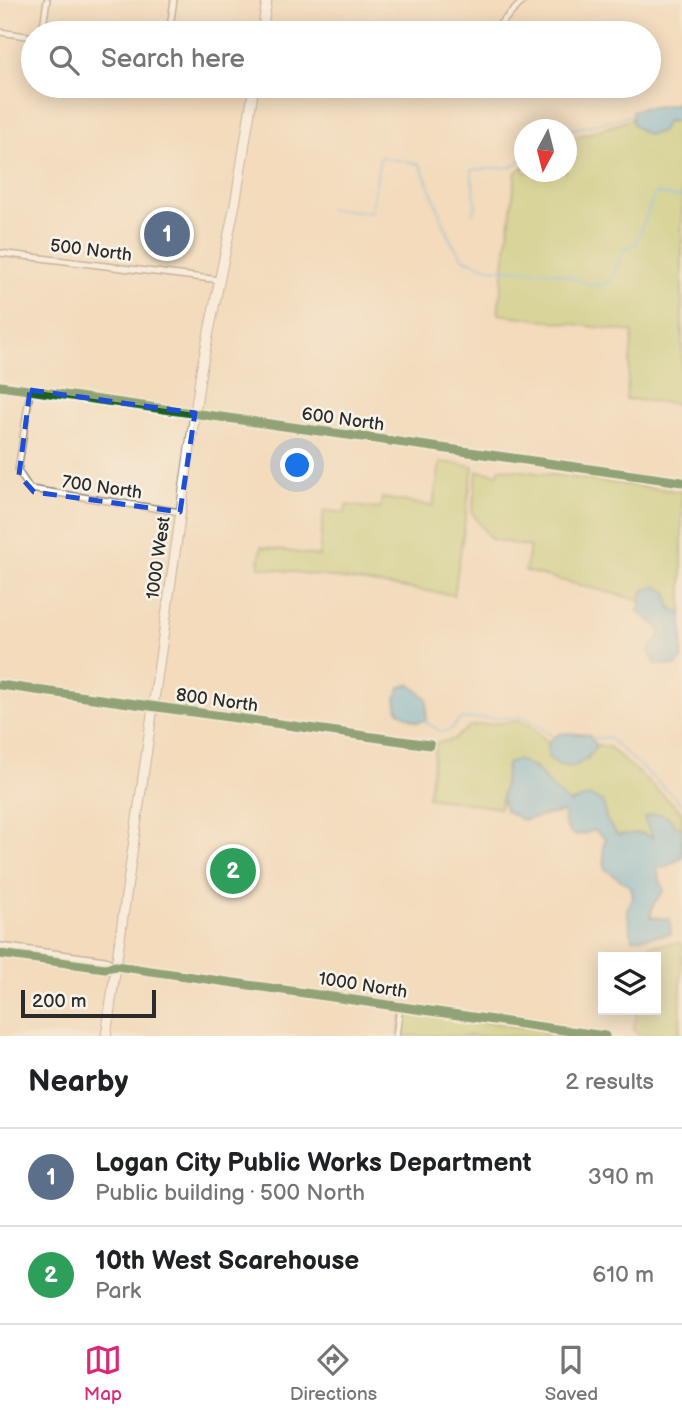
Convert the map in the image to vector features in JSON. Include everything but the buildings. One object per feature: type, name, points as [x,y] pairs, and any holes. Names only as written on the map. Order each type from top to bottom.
[{"type":"main road","points":[[264,21],[267,0]]},
{"type":"main road","name":"1000 West","points":[[106,1036],[195,413],[252,98]]},
{"type":"street","points":[[44,21],[47,0]]},
{"type":"street","points":[[171,21],[174,0]]},
{"type":"street","points":[[503,21],[524,0]]},
{"type":"street","points":[[0,32],[21,35]]},
{"type":"street","name":"500 North","points":[[0,253],[220,280]]},
{"type":"street","name":"600 North","points":[[0,386],[682,482]]},
{"type":"street","name":"700 North","points":[[30,390],[18,471],[34,492],[180,512]]},
{"type":"street","name":"800 North","points":[[0,685],[430,746]]},
{"type":"street","name":"1000 North","points":[[0,947],[606,1036]]},
{"type":"street","name":"1000 North","points":[[0,954],[105,968],[116,966]]},
{"type":"street","points":[[396,1036],[400,1007]]},
{"type":"highlighted area","points":[[30,390],[195,413],[180,512],[34,492],[19,475]]},
{"type":"green space","points":[[633,119],[634,125],[679,121],[682,131],[682,404],[626,399],[633,332],[498,314],[515,182],[577,182],[577,137]]},
{"type":"green space","points":[[440,462],[473,466],[454,595],[259,567],[261,547],[319,556],[324,510],[345,513],[346,505],[380,509],[382,498],[433,506]]},
{"type":"green space","points":[[500,468],[682,492],[682,619],[680,613],[644,590],[639,600],[525,571],[530,547],[491,539],[472,513],[477,471],[498,474]]},
{"type":"green space","points":[[519,721],[529,725],[548,742],[548,757],[587,760],[596,745],[609,747],[682,812],[682,828],[675,826],[654,839],[641,833],[617,835],[606,819],[605,809],[577,800],[570,803],[557,794],[533,765],[507,764],[500,808],[428,797],[436,743],[452,740],[470,726]]},
{"type":"green space","points":[[682,943],[680,1029],[676,1036],[638,1035],[634,1029],[636,1015],[661,1015],[661,952],[648,952],[651,945]]},
{"type":"green space","points":[[403,1011],[585,1036],[399,1036]]},
{"type":"water","points":[[682,101],[682,131],[679,121],[667,121],[661,132],[647,135],[633,125],[632,111]]},
{"type":"water","points":[[657,586],[668,593],[670,608],[680,613],[682,619],[682,659],[675,666],[656,664],[648,650],[661,635],[658,627],[638,611],[644,590]]},
{"type":"water","points":[[410,684],[427,699],[426,720],[417,722],[398,711],[396,698],[400,687]]},
{"type":"water","points":[[559,734],[589,735],[596,745],[581,763],[569,767],[555,763],[548,757],[548,742]]},
{"type":"water","points":[[517,760],[533,768],[570,803],[590,796],[603,802],[606,819],[617,835],[641,833],[653,838],[644,818],[653,814],[662,814],[675,826],[682,828],[682,858],[663,868],[656,867],[664,891],[654,903],[650,917],[670,919],[671,934],[632,939],[627,910],[633,897],[631,887],[605,869],[603,847],[606,839],[594,830],[580,835],[571,833],[566,826],[563,812],[522,820],[505,810],[502,798],[507,764]]},
{"type":"waterway","points":[[577,128],[633,115]]},
{"type":"waterway","points":[[328,209],[371,212],[380,157],[420,164],[452,243],[464,259],[489,268],[555,272],[596,286],[610,282],[623,250],[636,243],[655,193],[682,198]]},
{"type":"waterway","points":[[472,213],[476,206],[471,170],[514,166]]},
{"type":"waterway","points":[[422,719],[441,732],[450,730],[460,719],[525,717],[554,737]]},
{"type":"waterway","points":[[592,739],[608,737],[682,804]]},
{"type":"cycle path","points":[[0,386],[682,482]]},
{"type":"cycle path","points":[[0,685],[430,745]]},
{"type":"cycle path","points":[[0,954],[105,968],[116,966],[605,1036]]},
{"type":"place","name":"Logan City Public Works Department","points":[[167,234]]},
{"type":"place","name":"10th West Scarehouse","points":[[233,871]]}]
